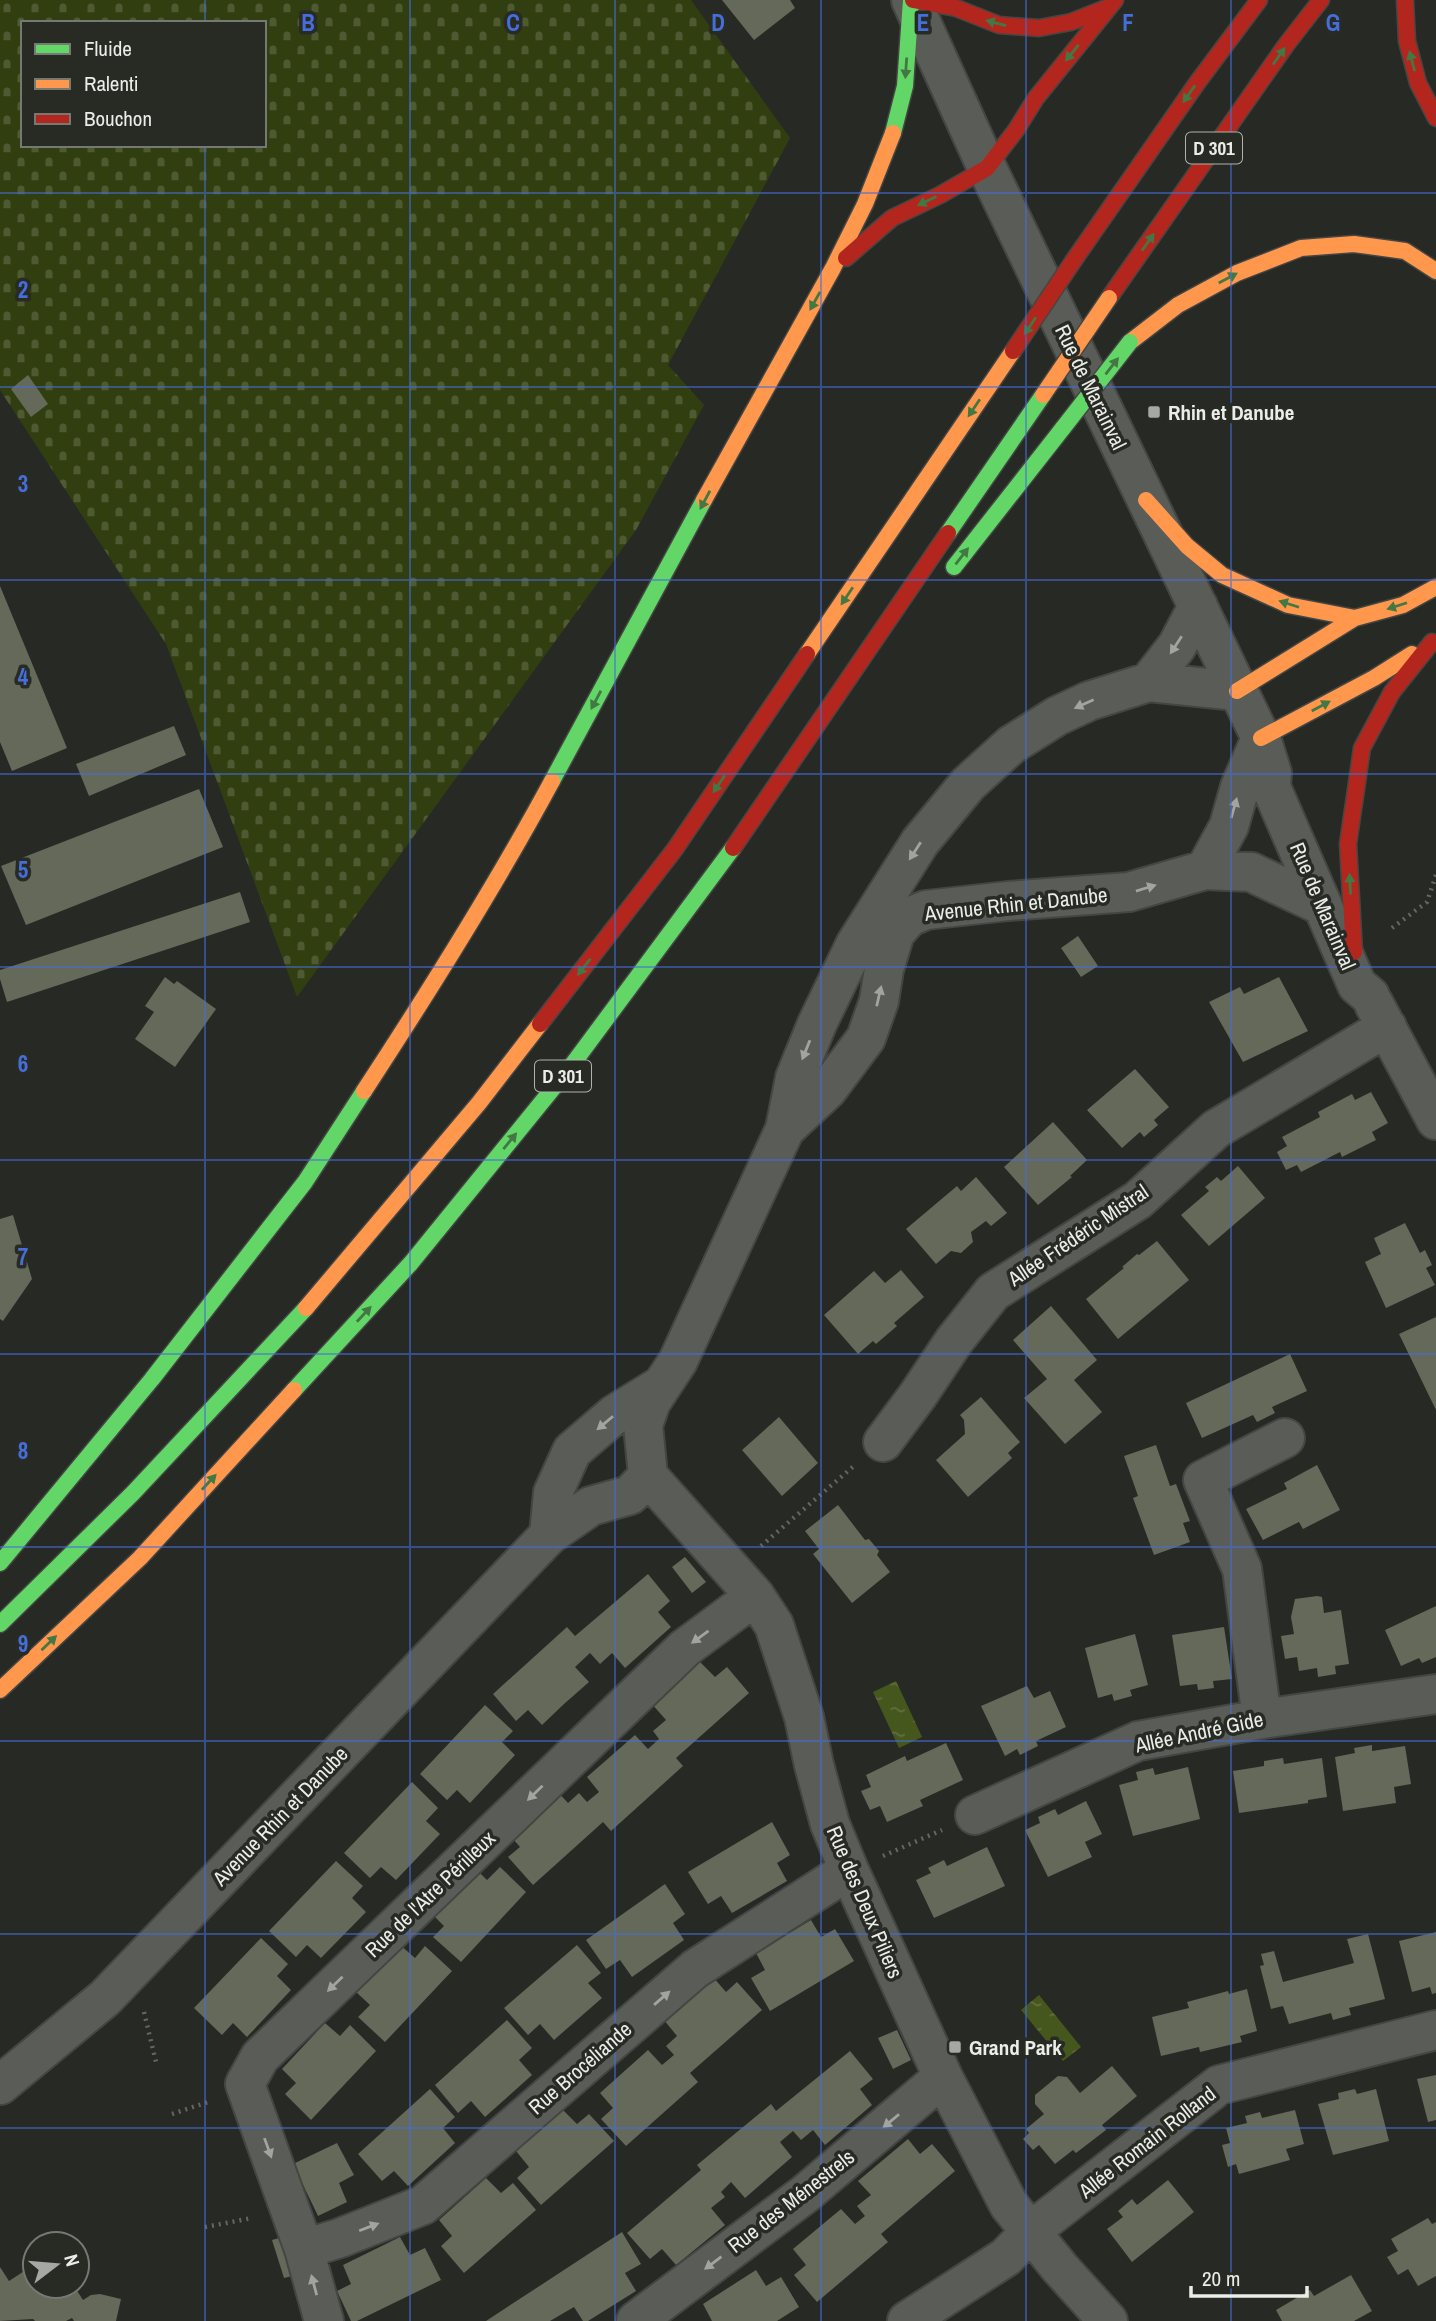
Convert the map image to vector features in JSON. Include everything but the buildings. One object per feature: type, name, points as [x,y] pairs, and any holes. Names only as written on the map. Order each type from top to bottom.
[{"type":"highway","points":[[0,1563],[152,1379],[305,1182],[416,1011],[531,821],[866,204],[890,144],[905,86],[912,0],[956,8],[999,25],[1039,28],[1071,22],[1112,3]]},
{"type":"highway","name":"D 301","points":[[0,1625],[133,1493],[310,1304],[479,1103],[675,849],[1074,260],[1197,82],[1259,0]]},
{"type":"highway","name":"D 301","points":[[0,1690],[139,1558],[411,1263],[572,1065],[724,860],[1109,298],[1286,45],[1321,0]]},
{"type":"highway","points":[[1405,0],[1406,41],[1418,83],[1436,118]]},
{"type":"highway","points":[[833,268],[892,218],[987,168],[1016,130],[1035,98],[1112,3]]},
{"type":"highway","points":[[944,579],[1130,342],[1178,305],[1237,273],[1301,248],[1354,244],[1405,251],[1436,271]]},
{"type":"highway","points":[[1146,500],[1187,546],[1222,575],[1288,605],[1355,618]]},
{"type":"highway","points":[[1237,691],[1355,618],[1403,605],[1436,587]]},
{"type":"highway","points":[[1266,756],[1374,678],[1434,640]]},
{"type":"highway","points":[[1354,952],[1348,844],[1362,748],[1391,692],[1434,640]]},
{"type":"highway","points":[[724,860],[876,666]]},
{"type":"street","name":"Rue de Marainval","points":[[912,0],[987,168],[1280,781],[1378,1012],[1436,1119]]},
{"type":"street","points":[[1149,682],[1177,646],[1198,606]]},
{"type":"street","name":"Avenue Rhin et Danube","points":[[0,2085],[105,1998],[549,1535],[591,1506],[631,1495],[648,1476],[643,1425],[651,1402],[678,1360],[785,1129],[795,1078],[817,1024],[855,944],[920,842],[968,784],[1011,745],[1056,716],[1090,701],[1149,682],[1237,691]]},
{"type":"street","name":"Rue de Marainval","points":[[1266,756],[1271,787],[1357,985],[1378,1012]]},
{"type":"street","points":[[1205,870],[1229,826],[1240,787],[1266,756]]},
{"type":"street","name":"Avenue Rhin et Danube","points":[[785,1129],[828,1089],[866,1038],[879,1001],[884,969],[895,933],[909,917],[926,910],[994,902],[1129,892],[1205,870],[1251,872],[1323,906]]},
{"type":"street","name":"Allée Frédéric Mistral","points":[[883,1442],[954,1341],[993,1292],[1138,1200],[1216,1129],[1378,1012]]},
{"type":"street","name":"Avenue Rhin et Danube","points":[[549,1535],[553,1493],[572,1451],[615,1414],[662,1385]]},
{"type":"street","points":[[1262,1719],[1242,1569],[1203,1480],[1285,1437]]},
{"type":"street","name":"Rue des Deux Piliers","points":[[648,1476],[744,1583],[774,1625],[793,1679],[830,1824],[943,2077],[1009,2205],[1060,2268],[1108,2321]]},
{"type":"street","name":"Rue de l'Atre Périlleux","points":[[304,2249],[245,2084],[260,2057],[685,1648],[744,1583]]},
{"type":"street","name":"Allée André Gide","points":[[975,1815],[1138,1741],[1262,1719],[1436,1694]]},
{"type":"street","name":"Rue Brocéliande","points":[[304,2249],[340,2238],[423,2205],[695,1969],[849,1870]]},
{"type":"street","name":"Allée Romain Rolland","points":[[907,2321],[1006,2257],[1031,2231],[1219,2085],[1436,2030]]},
{"type":"street","name":"Rue des Ménestrels","points":[[636,2321],[805,2194],[943,2077]]},
{"type":"street","points":[[304,2249],[324,2321]]},
{"type":"path","points":[[1354,952],[1409,917],[1427,902],[1436,875]]},
{"type":"path","points":[[744,1583],[883,1442]]},
{"type":"path","points":[[849,1870],[975,1815]]},
{"type":"path","points":[[205,2227],[291,2210]]},
{"type":"green space","points":[[0,0],[691,0],[790,138],[668,365],[704,405],[636,530],[297,997],[166,644],[0,390]]},
{"type":"water","points":[[896,1681],[922,1737],[899,1748],[873,1692]]},
{"type":"water","points":[[1039,1995],[1081,2047],[1063,2061],[1021,2010]]},
{"type":"traffic: fast","points":[[893,133],[905,86],[911,0]]},
{"type":"traffic: fast","points":[[1063,428],[1130,342]]},
{"type":"traffic: fast","points":[[948,533],[1043,395]]},
{"type":"traffic: fast","points":[[954,567],[1063,428]]},
{"type":"traffic: fast","points":[[552,781],[704,500]]},
{"type":"traffic: fast","points":[[294,1390],[411,1263],[572,1065],[733,848]]},
{"type":"traffic: fast","points":[[0,1563],[152,1379],[305,1182],[364,1091]]},
{"type":"traffic: fast","points":[[0,1624],[133,1493],[306,1308]]},
{"type":"traffic: slow","points":[[704,500],[833,268],[865,204],[893,133]]},
{"type":"traffic: slow","points":[[1130,342],[1178,305],[1237,273],[1301,248],[1354,244],[1405,251],[1436,271]]},
{"type":"traffic: slow","points":[[1043,395],[1109,298]]},
{"type":"traffic: slow","points":[[807,654],[1013,351]]},
{"type":"traffic: slow","points":[[1146,500],[1187,546],[1222,575],[1288,605],[1355,618]]},
{"type":"traffic: slow","points":[[1237,691],[1355,618],[1403,605],[1436,587]]},
{"type":"traffic: slow","points":[[1261,738],[1374,678],[1412,654]]},
{"type":"traffic: slow","points":[[364,1091],[461,938],[552,781]]},
{"type":"traffic: slow","points":[[306,1308],[479,1103],[540,1024]]},
{"type":"traffic: slow","points":[[0,1690],[140,1558],[294,1390]]},
{"type":"traffic: jam","points":[[913,0],[956,8],[999,25],[1039,28],[1071,22],[1109,7]]},
{"type":"traffic: jam","points":[[846,258],[892,218],[987,168],[1036,98],[1115,0]]},
{"type":"traffic: jam","points":[[1074,260],[1197,83],[1259,0]]},
{"type":"traffic: jam","points":[[1109,298],[1286,45],[1321,0]]},
{"type":"traffic: jam","points":[[1405,0],[1407,41],[1418,83],[1436,118]]},
{"type":"traffic: jam","points":[[1013,351],[1074,260]]},
{"type":"traffic: jam","points":[[733,848],[948,533]]},
{"type":"traffic: jam","points":[[1354,952],[1348,844],[1362,748],[1392,692],[1432,642]]},
{"type":"traffic: jam","points":[[540,1024],[675,849],[807,654]]},
{"type":"place","name":"Rhin et Danube","points":[[1154,412]]},
{"type":"place","name":"Grand Park","points":[[955,2047]]}]
